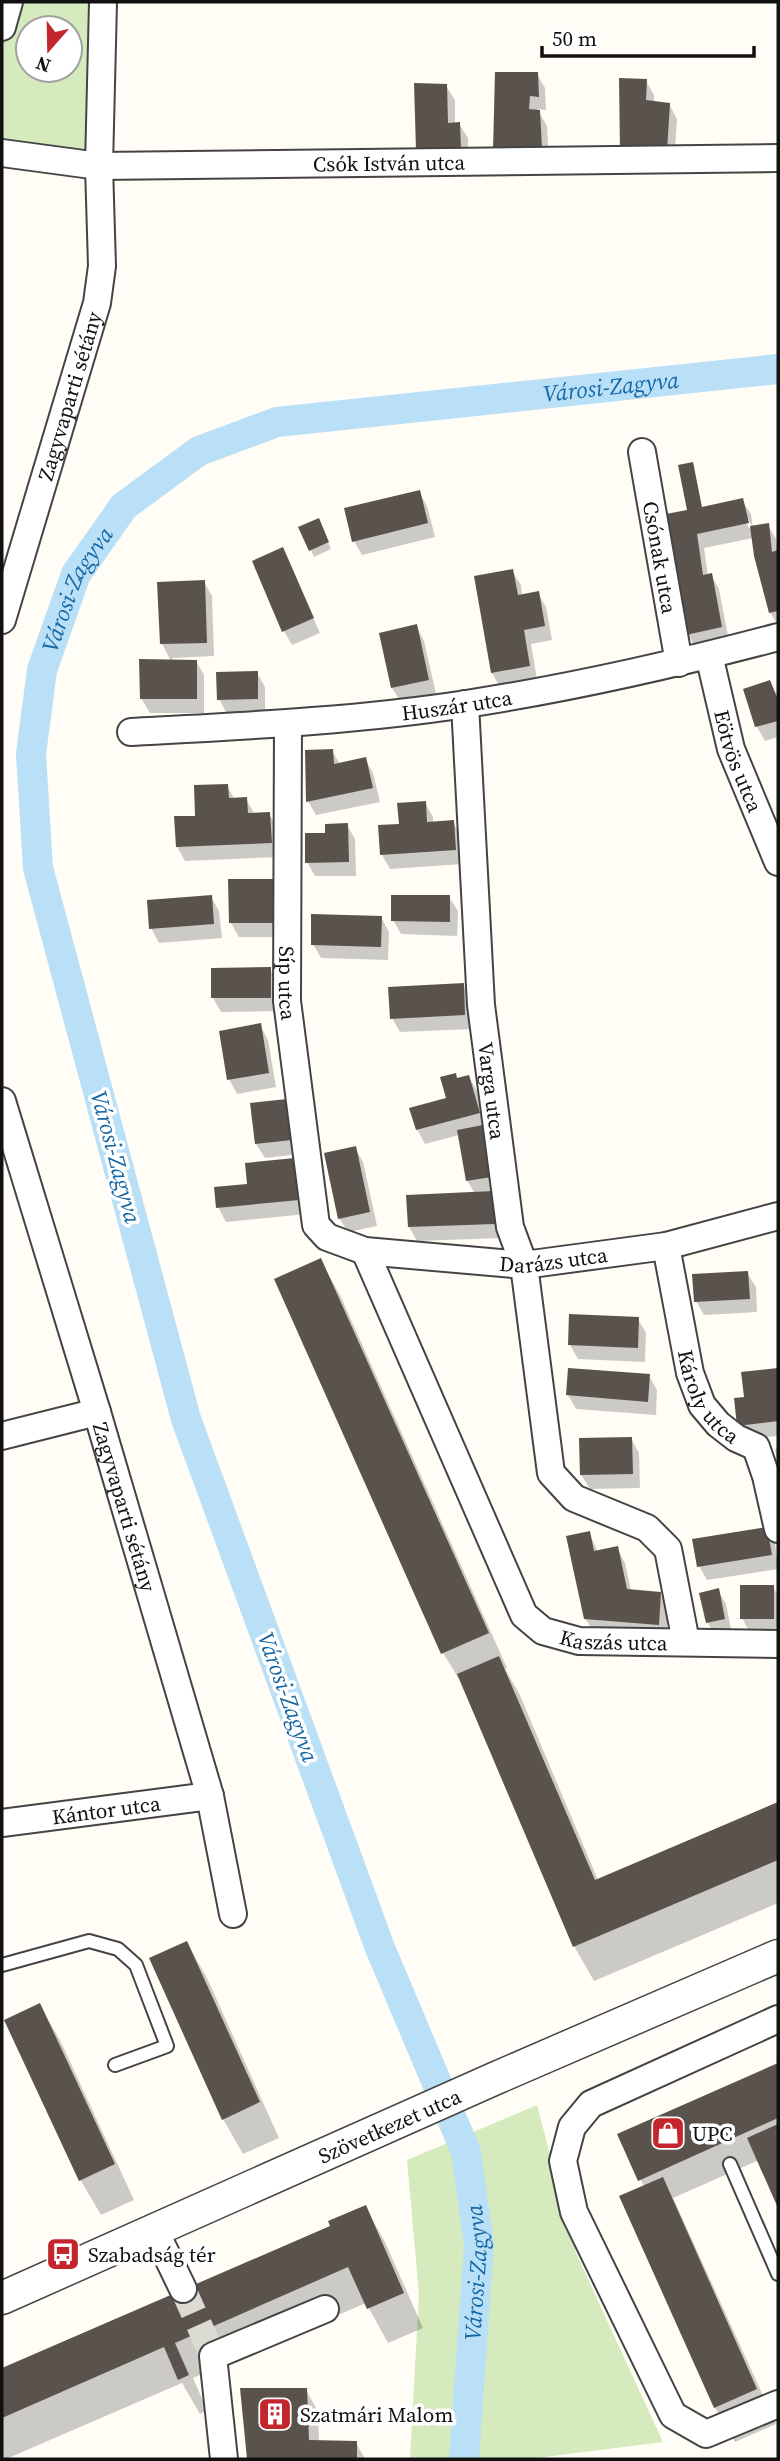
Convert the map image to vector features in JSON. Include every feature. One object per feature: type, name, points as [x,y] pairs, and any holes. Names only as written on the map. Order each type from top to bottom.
[{"type":"street","points":[[2,27],[9,2]]},
{"type":"street","name":"Zagyvaparti sétány","points":[[2,620],[97,303],[102,267],[99,166],[103,2]]},
{"type":"street","name":"Csók István utca","points":[[2,153],[99,166],[778,158]]},
{"type":"street","name":"Csónak utca","points":[[642,453],[678,663]]},
{"type":"street","name":"Huszár utca","points":[[131,732],[288,724],[465,704],[678,663],[778,637]]},
{"type":"street","name":"Eötvös utca","points":[[709,655],[731,749],[778,862]]},
{"type":"street","name":"Varga utca","points":[[465,704],[481,1004],[510,1227],[524,1265],[551,1473]]},
{"type":"street","name":"Síp utca","points":[[288,724],[287,1001],[316,1224],[327,1237]]},
{"type":"street","name":"Zagyvaparti sétány","points":[[2,1101],[211,1796],[233,1914]]},
{"type":"street","name":"Darázs utca","points":[[327,1237],[365,1251],[524,1265],[666,1247],[778,1216]]},
{"type":"street","name":"Károly utca","points":[[666,1247],[690,1373],[702,1405],[718,1424],[736,1438],[756,1447],[766,1476],[778,1529]]},
{"type":"street","name":"Kaszás utca","points":[[365,1251],[524,1615],[543,1631],[579,1641],[778,1644]]},
{"type":"street","points":[[2,1436],[97,1412]]},
{"type":"street","name":"Kaszás utca","points":[[551,1473],[574,1498],[647,1528],[668,1549],[686,1642]]},
{"type":"street","name":"Kántor utca","points":[[2,1824],[211,1796]]},
{"type":"street","name":"Szövetkezet utca","points":[[2,2298],[778,1956]]},
{"type":"street","points":[[778,2019],[591,2104],[572,2127],[563,2161],[574,2212],[674,2415],[706,2434],[778,2404]]},
{"type":"street","points":[[155,2231],[183,2289]]},
{"type":"street","points":[[224,2459],[213,2356],[325,2309]]},
{"type":"lane","points":[[2,1965],[89,1941],[118,1950],[136,1965],[167,2046],[115,2065]]},
{"type":"lane","points":[[730,2164],[778,2274]]},
{"type":"green space","points":[[9,2],[103,2],[99,166],[2,153],[2,27]]},
{"type":"green space","points":[[537,2105],[576,2253],[663,2442],[529,2459],[410,2459],[419,2294],[407,2160]]},
{"type":"building","points":[[495,72],[538,72],[539,97],[530,96],[529,109],[540,110],[542,149],[493,151]]},
{"type":"building","points":[[619,78],[647,79],[646,100],[670,103],[667,151],[620,152]]},
{"type":"building","points":[[414,83],[447,84],[448,123],[460,122],[461,150],[416,151]]},
{"type":"building","points":[[693,462],[702,507],[743,498],[749,523],[697,534],[703,575],[712,573],[722,627],[686,635],[666,514],[687,510],[678,465]]},
{"type":"building","points":[[420,490],[428,523],[352,542],[344,508]]},
{"type":"building","points":[[319,518],[329,542],[309,551],[298,527]]},
{"type":"building","points":[[769,523],[772,552],[778,550],[778,611],[769,613],[754,556],[750,526]]},
{"type":"building","points":[[283,547],[314,618],[282,632],[252,561]]},
{"type":"building","points":[[513,569],[518,595],[539,591],[545,626],[524,630],[530,666],[491,673],[474,576]]},
{"type":"building","points":[[205,580],[207,643],[160,644],[157,582]]},
{"type":"building","points":[[417,624],[429,680],[391,688],[379,633]]},
{"type":"building","points":[[139,659],[197,660],[197,699],[140,699]]},
{"type":"building","points":[[258,671],[258,699],[217,700],[216,672]]},
{"type":"building","points":[[770,680],[778,700],[778,721],[755,727],[743,689]]},
{"type":"building","points":[[333,749],[334,764],[366,757],[373,788],[306,802],[305,750]]},
{"type":"building","points":[[228,784],[229,798],[247,797],[248,813],[270,812],[272,843],[176,847],[174,816],[195,816],[194,785]]},
{"type":"building","points":[[426,801],[427,822],[454,820],[456,850],[380,855],[378,825],[399,824],[397,803]]},
{"type":"building","points":[[348,823],[349,862],[305,863],[305,833],[325,833],[325,824]]},
{"type":"building","points":[[228,879],[273,879],[273,923],[229,923]]},
{"type":"building","points":[[212,895],[214,924],[149,929],[147,900]]},
{"type":"building","points":[[391,895],[450,895],[450,922],[391,921]]},
{"type":"building","points":[[311,914],[382,916],[381,947],[311,945]]},
{"type":"building","points":[[271,967],[271,998],[211,998],[211,968]]},
{"type":"building","points":[[464,983],[465,1015],[390,1019],[388,987]]},
{"type":"building","points":[[261,1023],[269,1073],[227,1080],[219,1031]]},
{"type":"building","points":[[456,1073],[457,1078],[469,1075],[480,1113],[416,1130],[409,1108],[446,1098],[440,1077]]},
{"type":"building","points":[[287,1099],[292,1140],[255,1144],[250,1103]]},
{"type":"building","points":[[483,1125],[492,1177],[466,1181],[457,1130]]},
{"type":"building","points":[[356,1146],[370,1212],[338,1219],[324,1153]]},
{"type":"building","points":[[295,1158],[299,1200],[216,1208],[214,1187],[247,1184],[245,1163]]},
{"type":"building","points":[[494,1191],[495,1224],[408,1227],[406,1195]]},
{"type":"building","points":[[321,1258],[489,1633],[441,1654],[274,1279]]},
{"type":"building","points":[[748,1271],[750,1299],[694,1302],[692,1274]]},
{"type":"building","points":[[569,1314],[639,1317],[638,1348],[568,1345]]},
{"type":"building","points":[[568,1368],[650,1374],[648,1402],[566,1395]]},
{"type":"building","points":[[778,1368],[778,1421],[737,1426],[734,1398],[744,1397],[741,1372]]},
{"type":"building","points":[[632,1437],[633,1474],[580,1475],[579,1438]]},
{"type":"building","points":[[767,1527],[772,1555],[697,1567],[692,1539]]},
{"type":"building","points":[[590,1531],[594,1551],[618,1546],[627,1589],[661,1592],[659,1625],[584,1619],[566,1536]]},
{"type":"building","points":[[740,1585],[774,1585],[774,1619],[740,1619]]},
{"type":"building","points":[[719,1588],[725,1619],[706,1623],[699,1593]]},
{"type":"building","points":[[499,1656],[595,1880],[778,1802],[778,1860],[573,1947],[457,1674]]},
{"type":"building","points":[[187,1941],[260,2102],[222,2120],[149,1958]]},
{"type":"building","points":[[40,2003],[115,2164],[79,2181],[4,2020]]},
{"type":"building","points":[[778,2063],[778,2118],[638,2181],[617,2134]]},
{"type":"building","points":[[778,2124],[778,2208],[747,2138]]},
{"type":"building","points":[[663,2177],[757,2389],[714,2408],[619,2196]]},
{"type":"building","points":[[366,2205],[404,2293],[367,2309],[348,2267],[175,2343],[189,2375],[178,2380],[164,2347],[2,2418],[2,2368],[330,2226],[328,2221]]},
{"type":"building","name":"Szatmári Malom","points":[[240,2388],[307,2388],[309,2440],[357,2441],[357,2459],[247,2459]]},
{"type":"waterway","name":"Városi-Zagyva","points":[[464,2459],[479,2244],[466,2152],[380,1948],[186,1419],[38,868],[31,754],[42,670],[76,574],[124,506],[199,451],[277,422],[778,369]]},
{"type":"tunnel","points":[[183,2289],[213,2356]]},
{"type":"place","name":"UPC","points":[[668,2133]]},
{"type":"place","name":"Szabadság tér","points":[[63,2254]]},
{"type":"place","name":"Szatmári Malom","points":[[275,2414]]}]
